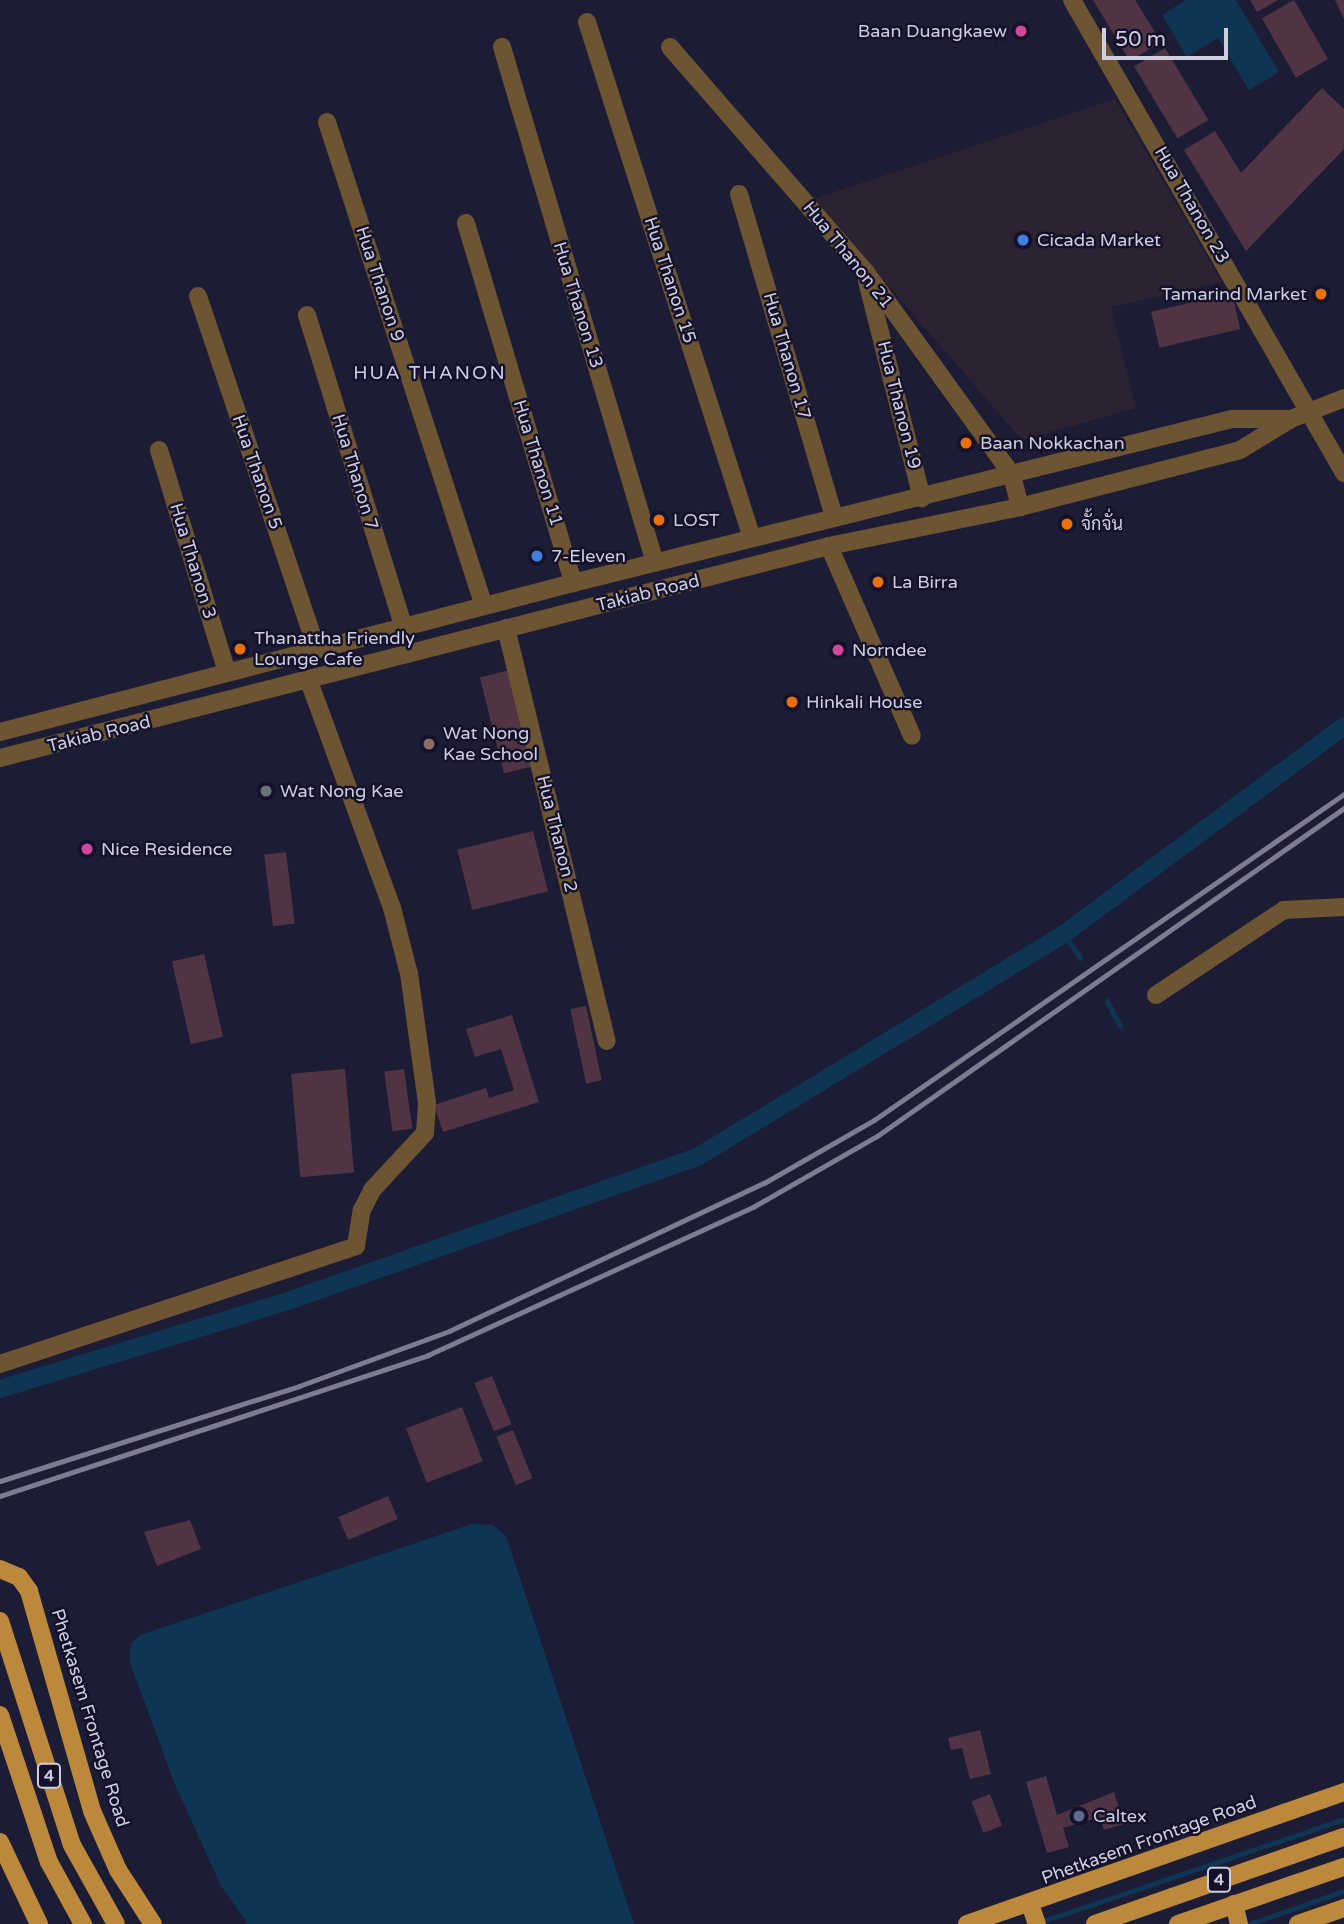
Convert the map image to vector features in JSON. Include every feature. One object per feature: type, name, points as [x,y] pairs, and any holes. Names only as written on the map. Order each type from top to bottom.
[{"type":"main road","name":"Phetkasem Frontage Road","points":[[0,1569],[19,1577],[29,1591],[94,1816],[118,1870],[153,1924]]},
{"type":"main road","name":"4","points":[[0,1620],[72,1845],[116,1924]]},
{"type":"main road","name":"4","points":[[0,1714],[49,1862],[83,1924]]},
{"type":"main road","name":"Phetkasem Frontage Road","points":[[967,1924],[1033,1915],[1344,1792]]},
{"type":"main road","name":"4","points":[[1095,1924],[1344,1837]]},
{"type":"main road","points":[[1,1846],[39,1924]]},
{"type":"main road","name":"4","points":[[1178,1924],[1237,1916],[1344,1867]]},
{"type":"main road","points":[[1298,1924],[1344,1908]]},
{"type":"street","name":"Hua Thanon 23","points":[[1072,0],[1344,473]]},
{"type":"street","name":"Hua Thanon 15","points":[[587,22],[752,538]]},
{"type":"street","name":"Hua Thanon 13","points":[[502,47],[655,563]]},
{"type":"street","name":"Hua Thanon 21","points":[[670,47],[865,271],[1012,475]]},
{"type":"street","name":"Hua Thanon 9","points":[[327,122],[484,606]]},
{"type":"street","name":"Hua Thanon 17","points":[[739,194],[834,517]]},
{"type":"street","name":"Hua Thanon 11","points":[[466,223],[573,583]]},
{"type":"street","name":"Hua Thanon 19","points":[[865,271],[922,498]]},
{"type":"street","name":"Hua Thanon 5","points":[[198,296],[319,648],[332,675]]},
{"type":"street","name":"Hua Thanon 7","points":[[307,315],[404,628]]},
{"type":"street","name":"Takiab Road","points":[[0,758],[829,547],[1020,507],[1240,450],[1291,419],[1344,398]]},
{"type":"street","name":"Takiab Road","points":[[0,732],[573,583],[1232,419],[1291,419]]},
{"type":"street","name":"Hua Thanon 3","points":[[159,450],[227,673]]},
{"type":"street","points":[[1012,475],[1020,507]]},
{"type":"street","points":[[887,506],[894,534]]},
{"type":"street","points":[[829,547],[912,736]]},
{"type":"street","name":"Hua Thanon 2","points":[[506,628],[607,1041]]},
{"type":"street","points":[[0,1364],[356,1247],[362,1210],[372,1190],[425,1133],[427,1103],[409,974],[392,908],[309,681]]},
{"type":"street","points":[[1156,995],[1284,910],[1344,907]]},
{"type":"shaded area","name":"Cicada Market","points":[[1115,99],[1222,282],[1111,307],[1136,408],[1022,440],[813,199]]},
{"type":"water","points":[[1186,0],[1236,0],[1279,72],[1249,90],[1218,38],[1187,57],[1162,15]]},
{"type":"water","points":[[472,1524],[493,1525],[506,1536],[634,1924],[248,1924],[221,1886],[174,1782],[129,1660],[131,1644],[140,1635]]},
{"type":"building","points":[[1093,0],[1135,0],[1161,42],[1130,61]]},
{"type":"building","points":[[1250,0],[1278,0],[1257,12]]},
{"type":"building","points":[[1294,0],[1328,59],[1296,77],[1262,18]]},
{"type":"building","points":[[1335,0],[1344,0],[1344,19]]},
{"type":"building","points":[[1165,48],[1208,120],[1177,139],[1134,67]]},
{"type":"building","points":[[1322,88],[1344,109],[1344,149],[1246,251],[1184,150],[1215,131],[1241,173]]},
{"type":"building","points":[[1232,293],[1240,329],[1159,348],[1151,312]]},
{"type":"building","points":[[510,670],[534,766],[504,774],[480,677]]},
{"type":"building","points":[[533,831],[548,891],[472,910],[457,850]]},
{"type":"building","points":[[286,852],[295,923],[273,926],[264,855]]},
{"type":"building","points":[[204,954],[223,1037],[191,1044],[172,961]]},
{"type":"building","points":[[586,1006],[602,1080],[586,1084],[570,1009]]},
{"type":"building","points":[[512,1015],[539,1102],[443,1132],[434,1105],[486,1088],[489,1098],[514,1090],[501,1049],[475,1057],[466,1029]]},
{"type":"building","points":[[345,1069],[354,1173],[300,1177],[291,1074]]},
{"type":"building","points":[[404,1069],[412,1128],[393,1131],[384,1072]]},
{"type":"building","points":[[492,1376],[511,1424],[494,1431],[474,1383]]},
{"type":"building","points":[[462,1407],[483,1461],[427,1483],[406,1429]]},
{"type":"building","points":[[513,1430],[532,1478],[516,1485],[496,1437]]},
{"type":"building","points":[[388,1496],[398,1519],[348,1540],[338,1517]]},
{"type":"building","points":[[190,1520],[201,1549],[157,1566],[144,1532]]},
{"type":"building","points":[[980,1730],[991,1774],[970,1779],[962,1748],[951,1750],[948,1738]]},
{"type":"building","name":"Caltex","points":[[1046,1776],[1057,1815],[1114,1792],[1124,1824],[1104,1830],[1100,1817],[1063,1828],[1069,1847],[1047,1853],[1026,1782]]},
{"type":"building","points":[[990,1794],[1002,1826],[984,1833],[971,1801]]},
{"type":"waterway","points":[[0,1389],[288,1301],[699,1156],[1064,934],[1344,726]]},
{"type":"waterway","points":[[1064,934],[1080,958]]},
{"type":"waterway","points":[[1107,1001],[1120,1026]]},
{"type":"waterway","points":[[1040,1922],[1344,1819]]},
{"type":"waterway","points":[[1249,1924],[1344,1891]]},
{"type":"railway","points":[[0,1481],[299,1386],[449,1331],[764,1183],[874,1120],[1344,794]]},
{"type":"railway","points":[[0,1496],[428,1355],[753,1207],[877,1136],[1344,808]]},
{"type":"place","name":"Baan Duangkaew","points":[[1021,31]]},
{"type":"place","name":"Cicada Market","points":[[1023,240]]},
{"type":"place","name":"Tamarind Market","points":[[1321,294]]},
{"type":"place","name":"Baan Nokkachan","points":[[966,443]]},
{"type":"place","name":"LOST","points":[[659,520]]},
{"type":"place","name":"จั้กจั่น","points":[[1067,524]]},
{"type":"place","name":"7-Eleven","points":[[537,556]]},
{"type":"place","name":"La Birra","points":[[878,582]]},
{"type":"place","name":"Thanattha Friendly Lounge Cafe","points":[[240,649]]},
{"type":"place","name":"Norndee","points":[[838,650]]},
{"type":"place","name":"Hinkali House","points":[[792,702]]},
{"type":"place","name":"Wat Nong Kae School","points":[[429,744]]},
{"type":"place","name":"Wat Nong Kae","points":[[266,791]]},
{"type":"place","name":"Nice Residence","points":[[87,849]]},
{"type":"place","name":"Caltex","points":[[1079,1816]]},
{"type":"district","name":"HUA THANON","points":[[430,374]]}]
